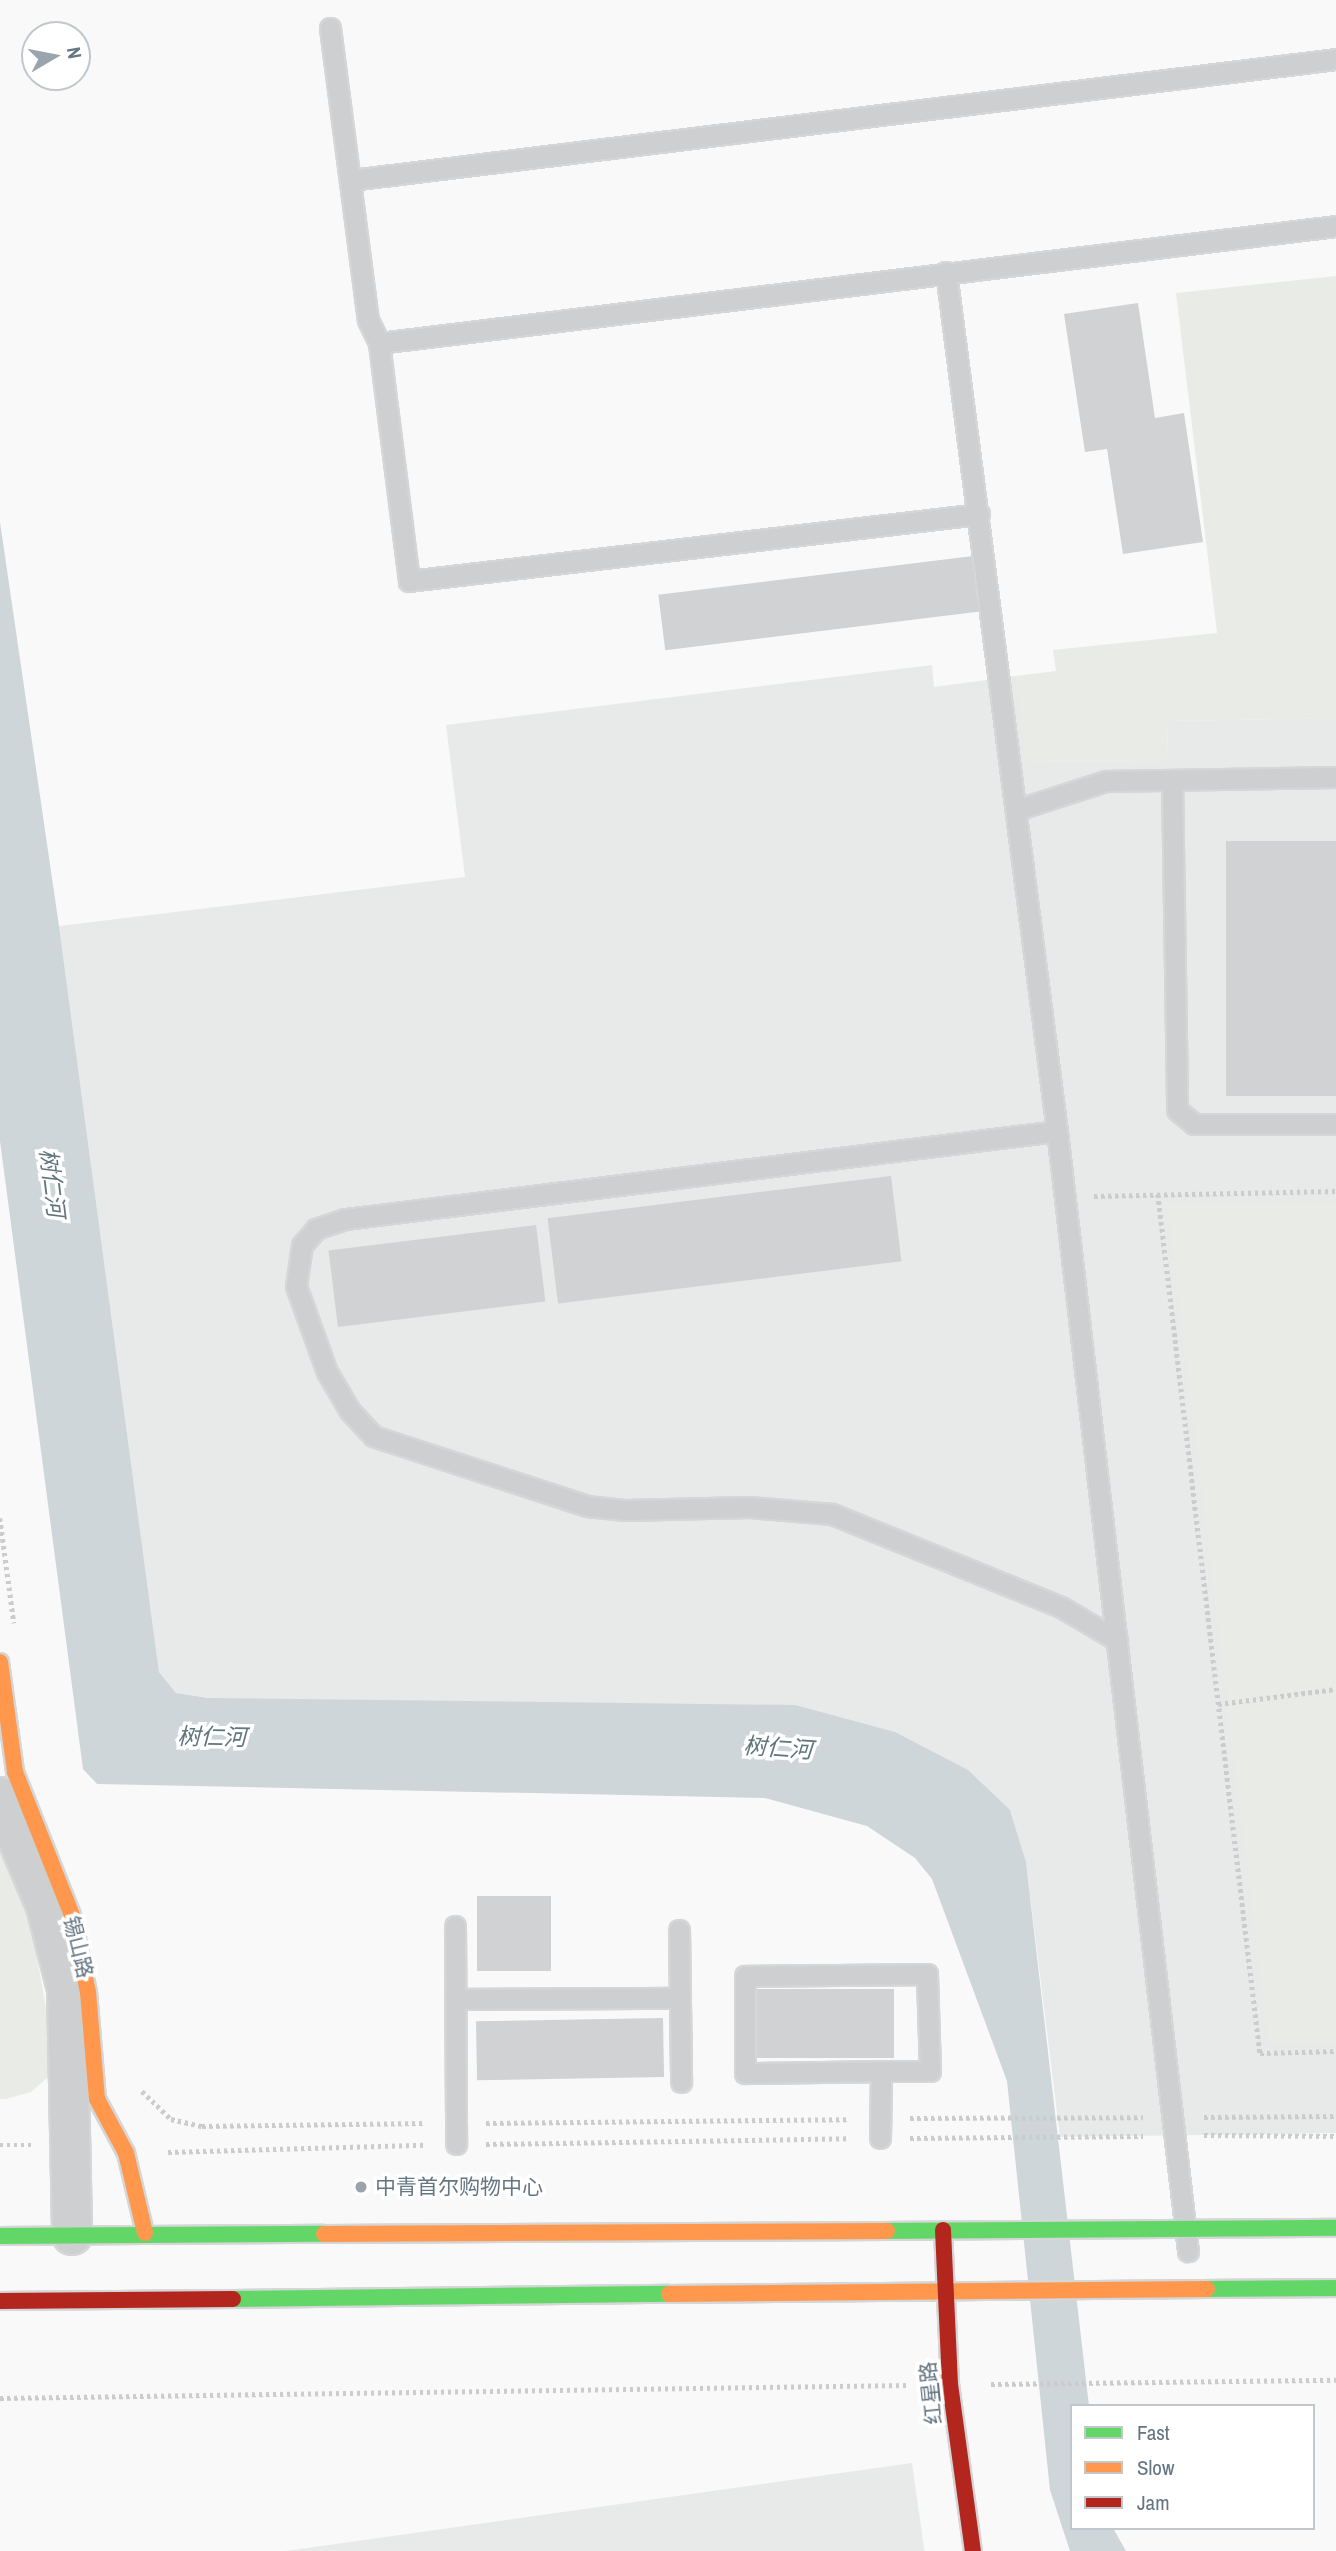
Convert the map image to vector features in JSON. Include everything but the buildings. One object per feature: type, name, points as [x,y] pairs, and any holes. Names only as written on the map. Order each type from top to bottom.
[{"type":"main road","name":"锡山路","points":[[0,1662],[15,1772],[72,1915],[89,1992],[97,2099],[125,2153],[145,2233]]},
{"type":"main road","points":[[0,2236],[145,2233],[1336,2228]]},
{"type":"main road","name":"红星路","points":[[943,2230],[950,2384],[973,2551]]},
{"type":"main road","points":[[0,2301],[1336,2288]]},
{"type":"street","name":"锡山路","points":[[0,1797],[46,1906],[67,1989],[74,2145],[72,2235]]},
{"type":"lane","points":[[330,28],[368,320],[379,343],[409,581],[979,514]]},
{"type":"lane","points":[[351,180],[1336,59]]},
{"type":"lane","points":[[379,343],[1336,226]]},
{"type":"lane","points":[[947,272],[1058,1131],[1188,2251]]},
{"type":"lane","points":[[1016,810],[1106,781],[1336,777]]},
{"type":"lane","points":[[1172,780],[1177,1110],[1194,1124],[1336,1124]]},
{"type":"lane","points":[[1058,1131],[345,1219],[316,1229],[302,1245],[296,1286],[327,1372],[350,1411],[373,1436],[587,1506],[626,1510],[749,1507],[832,1514],[1061,1607],[1117,1640]]},
{"type":"lane","points":[[455,1926],[456,2144]]},
{"type":"lane","points":[[679,1930],[681,2082]]},
{"type":"lane","points":[[927,1974],[930,2071],[881,2071],[745,2073],[745,1976],[927,1974]]},
{"type":"lane","points":[[456,1999],[680,1998]]},
{"type":"lane","points":[[880,2138],[881,2071]]},
{"type":"path","points":[[1065,1196],[1336,1191]]},
{"type":"path","points":[[1158,1194],[1260,2053],[1336,2050]]},
{"type":"path","points":[[1218,1704],[1336,1689]]},
{"type":"path","points":[[125,2153],[456,2144],[880,2138],[1336,2136]]},
{"type":"path","points":[[0,2145],[74,2145]]},
{"type":"path","points":[[0,2398],[1336,2380]]},
{"type":"shaded area","points":[[1336,276],[1336,718],[1168,721],[1167,761],[1026,762],[1015,676],[1056,671],[1053,650],[1217,633],[1176,293]]},
{"type":"shaded area","points":[[932,665],[934,687],[1016,676],[1027,762],[1167,761],[1168,721],[1336,718],[1336,2133],[1060,2137],[1026,1862],[1010,1810],[176,1693],[159,1672],[59,926],[465,877],[446,725]]},
{"type":"shaded area","points":[[1336,1202],[1336,2042],[1268,2044],[1167,1204]]},
{"type":"shaded area","points":[[0,1839],[33,1935],[55,2059],[48,2077],[31,2092],[6,2099],[0,2099]]},
{"type":"shaded area","points":[[912,2463],[924,2551],[286,2551]]},
{"type":"water","name":"树仁河","points":[[0,522],[59,926],[159,1672],[176,1693],[209,1698],[795,1705],[895,1732],[968,1770],[1010,1810],[1026,1862],[1089,2404],[1070,2404],[1070,2530],[1114,2530],[1126,2551],[1070,2551],[1050,2490],[1007,2081],[932,1879],[915,1858],[867,1826],[765,1798],[97,1784],[83,1769],[0,1141]]},
{"type":"traffic: fast","points":[[887,2231],[1336,2228]]},
{"type":"traffic: fast","points":[[0,2236],[324,2234]]},
{"type":"traffic: fast","points":[[1207,2289],[1336,2288]]},
{"type":"traffic: fast","points":[[233,2299],[669,2294]]},
{"type":"traffic: slow","points":[[0,1662],[15,1772],[72,1915],[88,1992],[97,2099],[126,2153],[145,2233]]},
{"type":"traffic: slow","points":[[324,2234],[887,2231]]},
{"type":"traffic: slow","points":[[669,2294],[1207,2289]]},
{"type":"traffic: jam","points":[[943,2230],[950,2384],[973,2551]]},
{"type":"traffic: jam","points":[[0,2301],[233,2299]]},
{"type":"place","name":"中青首尔购物中心","points":[[361,2187]]}]
